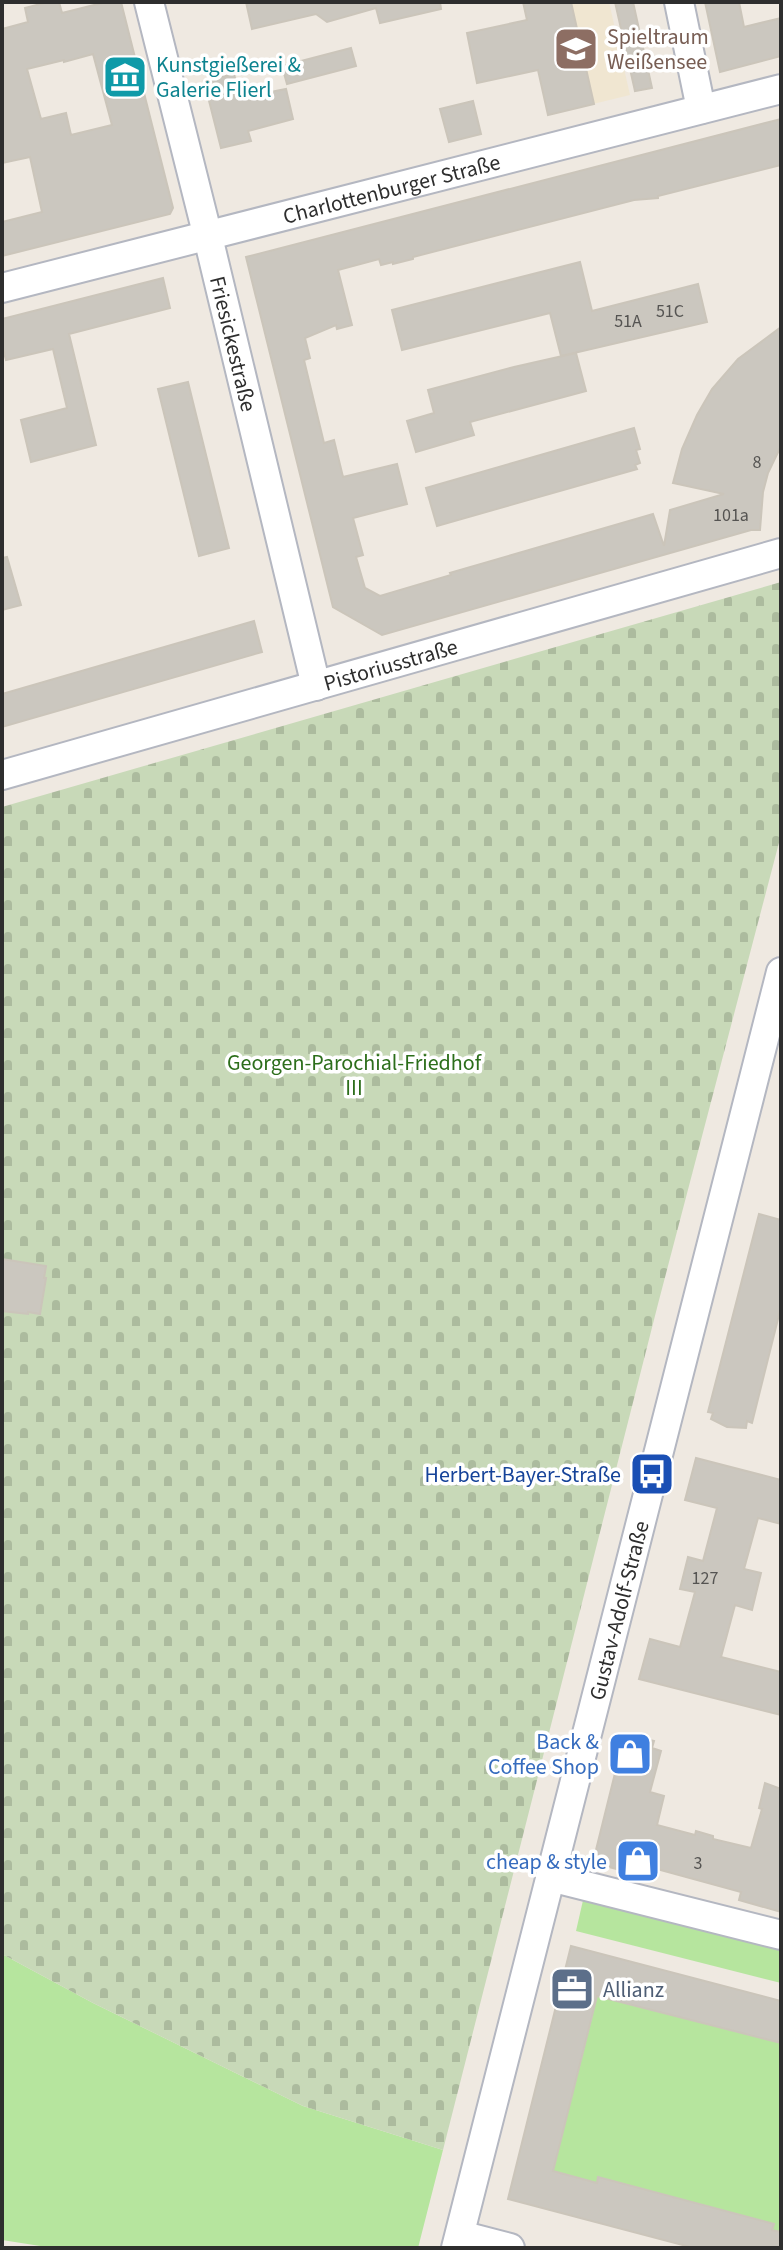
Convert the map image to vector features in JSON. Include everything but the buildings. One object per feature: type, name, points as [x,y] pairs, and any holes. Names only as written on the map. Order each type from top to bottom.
[{"type":"street","name":"Friesickestraße","points":[[149,2],[316,686]]},
{"type":"street","points":[[679,2],[701,109]]},
{"type":"street","name":"Charlottenburger Straße","points":[[2,288],[781,89]]},
{"type":"street","name":"Pistoriusstraße","points":[[2,775],[781,553]]},
{"type":"street","name":"Gustav-Adolf-Straße","points":[[458,2241],[779,991]]},
{"type":"street","points":[[550,1877],[781,1935]]},
{"type":"street","points":[[458,2241],[510,2248]]},
{"type":"shaded area","name":"Spieltraum Weißensee","points":[[523,2],[609,2],[630,95],[548,115]]},
{"type":"green space","name":"Georgen-Parochial-Friedhof III","points":[[781,582],[781,835],[443,2150],[303,2106],[93,2003],[2,1954],[2,807]]},
{"type":"green space","points":[[584,1896],[781,1947],[781,1983],[576,1931]]},
{"type":"green space","points":[[2,1954],[93,2003],[303,2106],[443,2150],[418,2248],[53,2248],[2,2240]]},
{"type":"green space","points":[[595,1988],[607,1998],[781,2043],[781,2232],[598,2178],[597,2183],[563,2174],[549,2175],[554,2167],[597,1998]]},
{"type":"place","name":"Spieltraum Weißensee","points":[[576,49]]},
{"type":"place","name":"Kunstgießerei & Galerie Flierl","points":[[125,77]]},
{"type":"place","name":"Herbert-Bayer-Straße","points":[[652,1474]]},
{"type":"place","name":"Back & Coffee Shop","points":[[630,1754]]},
{"type":"place","name":"cheap & style","points":[[638,1861]]},
{"type":"place","name":"Allianz","points":[[572,1989]]}]
